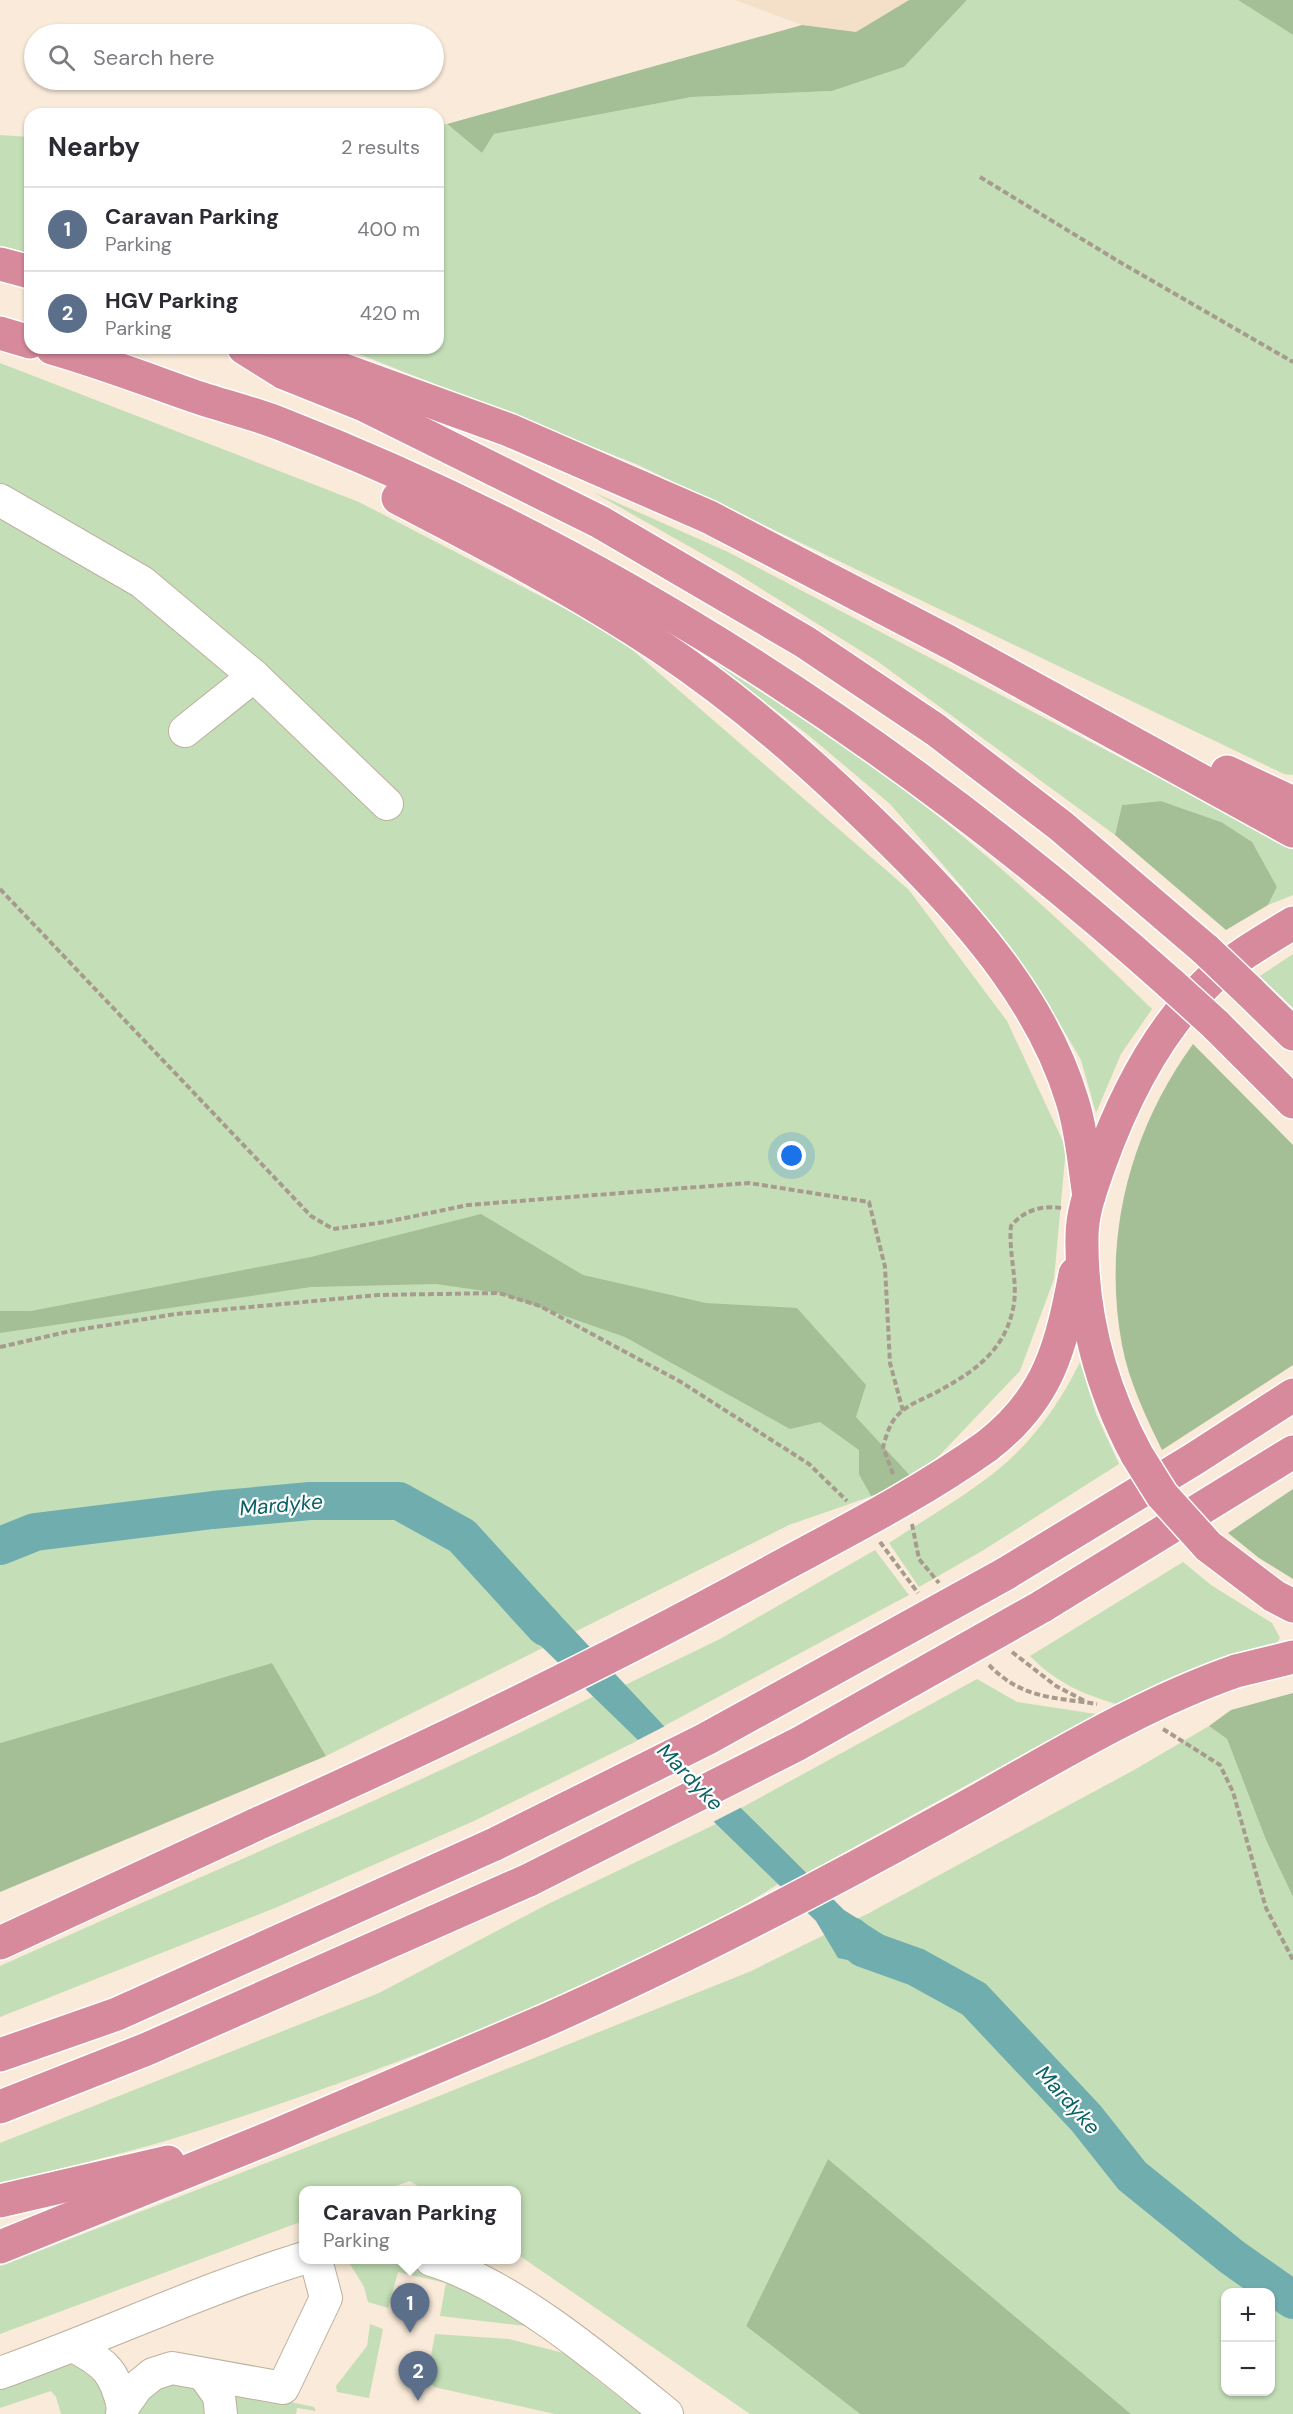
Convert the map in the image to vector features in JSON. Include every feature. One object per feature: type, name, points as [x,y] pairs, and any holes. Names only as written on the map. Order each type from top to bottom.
[{"type":"highway","points":[[0,264],[24,270]]},
{"type":"highway","points":[[0,333],[24,340]]},
{"type":"highway","points":[[70,354],[279,424],[481,512],[668,613],[799,694],[914,773],[1091,912],[1215,1024],[1293,1102]]},
{"type":"highway","points":[[254,354],[284,373],[364,405],[600,522],[805,642],[936,730],[1061,826],[1206,950],[1293,1034]]},
{"type":"highway","points":[[300,354],[509,430],[710,517],[1054,699],[1293,831]]},
{"type":"highway","points":[[216,404],[249,428],[372,484],[475,537],[661,647],[757,718],[843,792],[941,892],[1004,969],[1028,1005],[1043,1031],[1073,1101],[1085,1214],[1084,1279],[1098,1356],[1110,1398],[1137,1455],[1162,1495],[1208,1546],[1274,1596],[1293,1606]]},
{"type":"highway","points":[[1054,699],[1183,751],[1293,803]]},
{"type":"highway","points":[[1,1942],[442,1740],[676,1622],[855,1526],[943,1475],[987,1446],[1021,1414],[1053,1366],[1067,1313],[1085,1214],[1128,1094],[1160,1041],[1210,980],[1293,924]]},
{"type":"highway","points":[[0,2055],[117,2014],[495,1844],[723,1730],[1005,1574],[1194,1459],[1293,1395]]},
{"type":"highway","points":[[0,2107],[147,2049],[529,1880],[798,1744],[1041,1607],[1293,1452]]},
{"type":"highway","points":[[0,2247],[272,2138],[609,1993],[772,1911],[1146,1707],[1236,1671],[1293,1657]]},
{"type":"highway","points":[[0,2201],[272,2138]]},
{"type":"lane","points":[[0,500],[142,582],[254,676],[387,804]]},
{"type":"lane","points":[[185,731],[254,676]]},
{"type":"lane","points":[[0,2373],[75,2347],[255,2273],[299,2259]]},
{"type":"lane","points":[[123,2410],[137,2387],[153,2374],[172,2368],[283,2388],[326,2298],[317,2264]]},
{"type":"lane","points":[[444,2264],[480,2278],[526,2307],[668,2414]]},
{"type":"lane","points":[[75,2347],[99,2360],[110,2371],[118,2385],[123,2410]]},
{"type":"lane","points":[[204,2375],[219,2396],[221,2414]]},
{"type":"path","points":[[980,177],[1118,261],[1293,362]]},
{"type":"path","points":[[0,889],[311,1216],[333,1228],[386,1222],[468,1205],[749,1183],[868,1202],[885,1267],[890,1363],[903,1411]]},
{"type":"path","points":[[894,1478],[884,1447],[896,1418],[903,1411],[964,1376],[984,1362],[997,1348],[1012,1313],[1016,1282],[1010,1237],[1011,1226],[1017,1218],[1031,1210],[1054,1207],[1085,1214]]},
{"type":"path","points":[[0,1347],[71,1331],[176,1314],[378,1295],[499,1293],[540,1306],[681,1382],[809,1464],[851,1506]]},
{"type":"path","points":[[910,1518],[919,1559],[940,1585]]},
{"type":"path","points":[[879,1540],[919,1594]]},
{"type":"path","points":[[1007,1648],[1024,1664],[1056,1686],[1089,1703]]},
{"type":"path","points":[[985,1662],[1002,1679],[1024,1692],[1107,1706]]},
{"type":"path","points":[[1154,1725],[1220,1765],[1233,1792],[1266,1908],[1293,1959]]},
{"type":"shaded area","points":[[735,0],[909,0],[856,32],[802,25]]},
{"type":"green space","points":[[909,0],[967,0],[904,67],[832,91],[692,97],[494,134],[482,153],[447,124],[802,25],[856,32]]},
{"type":"green space","points":[[967,0],[1238,0],[1293,35],[1293,775],[1284,774],[636,464],[359,354],[444,354],[444,125],[447,124],[482,153],[494,134],[692,97],[832,91],[904,67]]},
{"type":"green space","points":[[1238,0],[1293,0],[1293,35]]},
{"type":"green space","points":[[0,135],[24,137],[24,255],[0,249]]},
{"type":"green space","points":[[0,363],[359,502],[614,634],[909,890],[1007,1021],[1066,1148],[1054,1279],[1020,1371],[915,1481],[789,1525],[326,1756],[272,1663],[0,1743]]},
{"type":"green space","points":[[593,492],[728,552],[1293,848],[1293,895],[1268,905],[1277,887],[1221,822],[1161,801],[1122,805],[1115,835],[877,661],[736,573]]},
{"type":"green space","points":[[691,647],[854,754],[939,817],[1033,897],[1152,1009],[1121,1054],[1096,1113],[1081,1060],[1043,995],[963,888],[890,804],[807,734]]},
{"type":"green space","points":[[1161,801],[1221,822],[1252,842],[1277,887],[1268,905],[1226,930],[1115,835],[1122,805]]},
{"type":"green space","points":[[1293,954],[1293,1008],[1260,976]]},
{"type":"green space","points":[[1193,1044],[1293,1145],[1293,1365],[1162,1450],[1139,1399],[1122,1345],[1117,1305],[1116,1265],[1119,1225],[1126,1187],[1138,1149],[1171,1077]]},
{"type":"green space","points":[[481,1214],[583,1275],[706,1303],[797,1308],[866,1385],[856,1417],[915,1481],[871,1496],[859,1474],[859,1450],[820,1422],[790,1429],[625,1337],[499,1293],[436,1284],[311,1287],[0,1333],[0,1311],[31,1311],[311,1257]]},
{"type":"green space","points":[[1080,1362],[1096,1414],[1119,1464],[982,1551],[919,1587],[889,1543],[973,1488],[1012,1457],[1046,1419]]},
{"type":"green space","points":[[1293,1489],[1293,1579],[1259,1558],[1228,1533]]},
{"type":"green space","points":[[875,1550],[909,1595],[664,1726],[625,1685],[720,1639]]},
{"type":"green space","points":[[1183,1562],[1211,1585],[1272,1623],[1280,1638],[1275,1646],[1134,1709],[1078,1690],[1053,1676],[1030,1656]]},
{"type":"green space","points":[[272,1663],[326,1756],[0,1892],[0,1743]]},
{"type":"green space","points":[[977,1679],[1017,1702],[1096,1714],[807,1873],[741,1808]]},
{"type":"green space","points":[[1293,1693],[1293,1897],[1266,1840],[1227,1739],[1209,1726],[1231,1710]]},
{"type":"green space","points":[[594,1696],[639,1740],[474,1821],[275,1908],[0,2017],[0,1966],[373,1801]]},
{"type":"green space","points":[[1209,1726],[1227,1739],[1266,1840],[1293,1897],[1293,2414],[1131,2414],[828,2159],[746,2326],[860,2414],[750,2414],[521,2257],[521,2186],[418,2186],[410,2181],[396,2186],[299,2186],[299,2222],[0,2334],[0,2266],[429,2100],[749,1972],[869,1913],[1134,1770]]},
{"type":"green space","points":[[716,1824],[778,1884],[702,1928],[568,1992],[400,2061],[172,2139],[0,2184],[0,2143],[379,1993],[550,1903]]},
{"type":"green space","points":[[828,2159],[1131,2414],[860,2414],[746,2326]]},
{"type":"green space","points":[[350,2264],[410,2264],[442,2272],[533,2327],[440,2316],[446,2283],[398,2272],[388,2308],[368,2302],[364,2287]]},
{"type":"green space","points":[[370,2324],[383,2329],[369,2398],[337,2392],[336,2386],[367,2346]]},
{"type":"green space","points":[[435,2334],[509,2339],[571,2355],[596,2379],[641,2414],[555,2414],[434,2387],[427,2376]]},
{"type":"green space","points":[[65,2363],[92,2370],[105,2396],[106,2414],[61,2414],[56,2397],[51,2391],[0,2408],[0,2385]]},
{"type":"green space","points":[[163,2382],[200,2387],[210,2414],[134,2414],[140,2400]]},
{"type":"green space","points":[[230,2389],[314,2407],[316,2411],[297,2408],[296,2414],[232,2414]]},
{"type":"water","points":[[525,1578],[742,1809],[844,1910],[907,1950],[886,1968],[838,1958],[816,1921],[716,1824],[639,1741],[507,1613],[500,1598]]},
{"type":"pier","points":[[667,1725],[744,1806],[711,1823],[636,1741]]},
{"type":"waterway","name":"Mardyke","points":[[0,1546],[35,1532],[213,1510],[310,1501],[399,1501],[462,1536],[545,1627]]},
{"type":"waterway","name":"Mardyke","points":[[851,1936],[863,1948],[916,1967],[974,1999],[1086,2118],[1132,2176],[1232,2257],[1293,2300]]},
{"type":"place","name":"Caravan Parking","points":[[410,2333]]},
{"type":"place","name":"HGV Parking","points":[[418,2401]]}]
